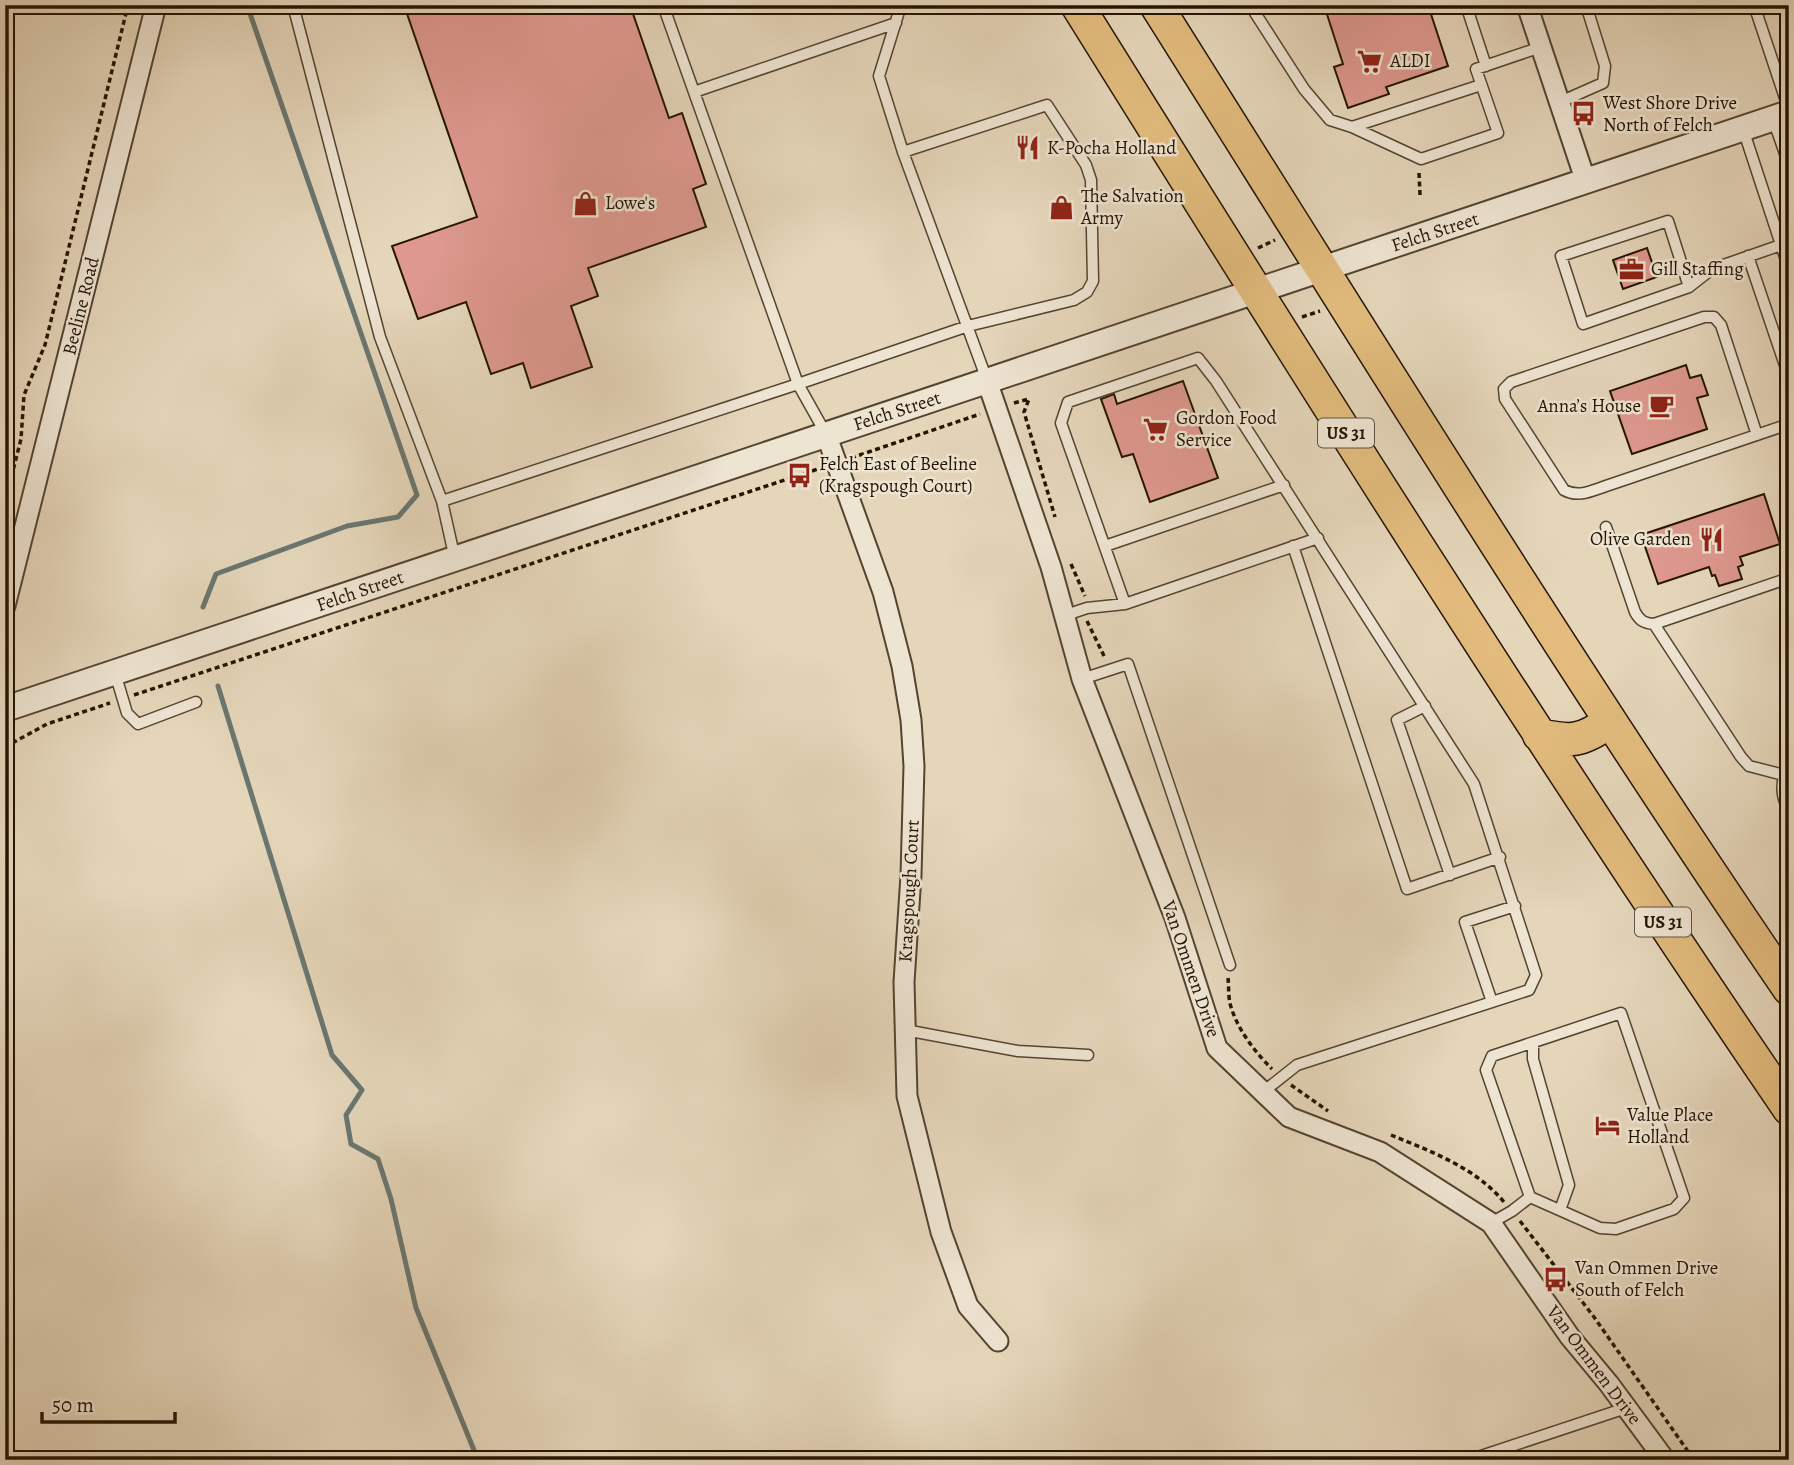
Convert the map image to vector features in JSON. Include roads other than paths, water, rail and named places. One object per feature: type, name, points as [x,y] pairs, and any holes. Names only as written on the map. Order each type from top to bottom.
[{"type":"highway","name":"US 31","points":[[1077,5],[1539,735],[1789,1109]]},
{"type":"highway","points":[[1156,5],[1609,722],[1789,989]]},
{"type":"highway","points":[[1539,735],[1564,741],[1579,739],[1609,722]]},
{"type":"street","name":"Beeline Road","points":[[5,606],[156,5]]},
{"type":"street","points":[[1532,7],[1541,47],[1586,182]]},
{"type":"street","name":"Felch Street","points":[[5,709],[1783,114]]},
{"type":"street","name":"Van Ommen Drive","points":[[987,381],[1066,615],[1082,679],[1175,918],[1217,1048],[1289,1117],[1380,1152],[1491,1223],[1570,1337],[1665,1460]]},
{"type":"street","name":"Kragspough Court","points":[[826,434],[883,592],[902,666],[911,720],[914,766],[904,982],[907,1096],[941,1232],[968,1306],[998,1341]]},
{"type":"lane","points":[[293,5],[380,337],[442,501],[456,559]]},
{"type":"lane","points":[[663,5],[798,384],[826,434]]},
{"type":"lane","points":[[901,5],[880,76],[903,152],[987,381]]},
{"type":"lane","points":[[1250,5],[1304,89],[1330,120],[1352,127],[1421,159],[1498,133],[1476,69],[1541,47]]},
{"type":"lane","points":[[1466,5],[1486,65]]},
{"type":"lane","points":[[1560,102],[1603,83],[1605,66],[1586,5]]},
{"type":"lane","points":[[1754,5],[1783,114],[1789,165]]},
{"type":"lane","points":[[694,92],[896,23]]},
{"type":"lane","points":[[1352,127],[1481,85]]},
{"type":"lane","points":[[442,501],[968,326],[1074,300],[1087,292],[1093,281],[1091,180],[1086,165],[1047,104],[903,152]]},
{"type":"lane","points":[[1742,129],[1789,269]]},
{"type":"lane","points":[[1689,287],[1668,221],[1561,256],[1583,324],[1689,287],[1712,269],[1781,245]]},
{"type":"lane","points":[[1748,256],[1789,377]]},
{"type":"lane","points":[[1757,435],[1721,325],[1714,317],[1704,317],[1511,382],[1504,389],[1505,398],[1564,490],[1572,495],[1583,494],[1757,435],[1789,424]]},
{"type":"lane","points":[[1125,604],[1061,423],[1068,402],[1198,358],[1284,485],[1474,784],[1536,975],[1530,990],[1297,1065],[1263,1092]]},
{"type":"lane","points":[[1105,547],[1284,485]]},
{"type":"lane","points":[[1605,527],[1635,612],[1646,624],[1654,624],[1789,578]]},
{"type":"lane","points":[[1066,615],[1087,608],[1125,604],[1318,538]]},
{"type":"lane","points":[[1293,546],[1407,889],[1500,858]]},
{"type":"lane","points":[[1654,624],[1741,757],[1749,766],[1784,775]]},
{"type":"lane","points":[[1082,679],[1128,664],[1230,965]]},
{"type":"lane","points":[[115,673],[127,713],[138,724],[195,702]]},
{"type":"lane","points":[[1425,706],[1397,720],[1450,875]]},
{"type":"lane","points":[[1789,760],[1784,775],[1783,799],[1789,810]]},
{"type":"lane","points":[[1492,1002],[1465,922],[1515,906]]},
{"type":"lane","points":[[1621,1013],[1685,1198],[1674,1209],[1616,1229],[1600,1228],[1530,1197],[1486,1070],[1492,1056],[1621,1013]]},
{"type":"lane","points":[[904,1030],[1018,1051],[1088,1055]]},
{"type":"lane","points":[[1533,1043],[1533,1059],[1569,1185],[1560,1210]]},
{"type":"lane","points":[[1491,1223],[1530,1197]]},
{"type":"lane","points":[[1469,1460],[1626,1408]]},
{"type":"waterway","points":[[203,607],[216,574],[347,526],[398,517],[417,495],[247,5]]},
{"type":"waterway","points":[[218,686],[332,1055],[362,1090],[346,1115],[351,1144],[378,1159],[391,1199],[416,1308],[478,1460]]},
{"type":"place","name":"ALDI","points":[[1370,61]]},
{"type":"place","name":"West Shore Drive North of Felch","points":[[1583,114]]},
{"type":"place","name":"K-Pocha Holland","points":[[1027,148]]},
{"type":"place","name":"Lowe's","points":[[585,203]]},
{"type":"place","name":"The Salvation Army","points":[[1061,207]]},
{"type":"place","name":"Gill Staffing","points":[[1631,269]]},
{"type":"place","name":"Anna’s House","points":[[1661,406]]},
{"type":"place","name":"Gordon Food Service","points":[[1156,429]]},
{"type":"place","name":"Felch East of Beeline (Kragspough Court)","points":[[799,475]]},
{"type":"place","name":"Olive Garden","points":[[1711,539]]},
{"type":"place","name":"Value Place Holland","points":[[1607,1126]]},
{"type":"place","name":"Van Ommen Drive South of Felch","points":[[1555,1279]]}]
